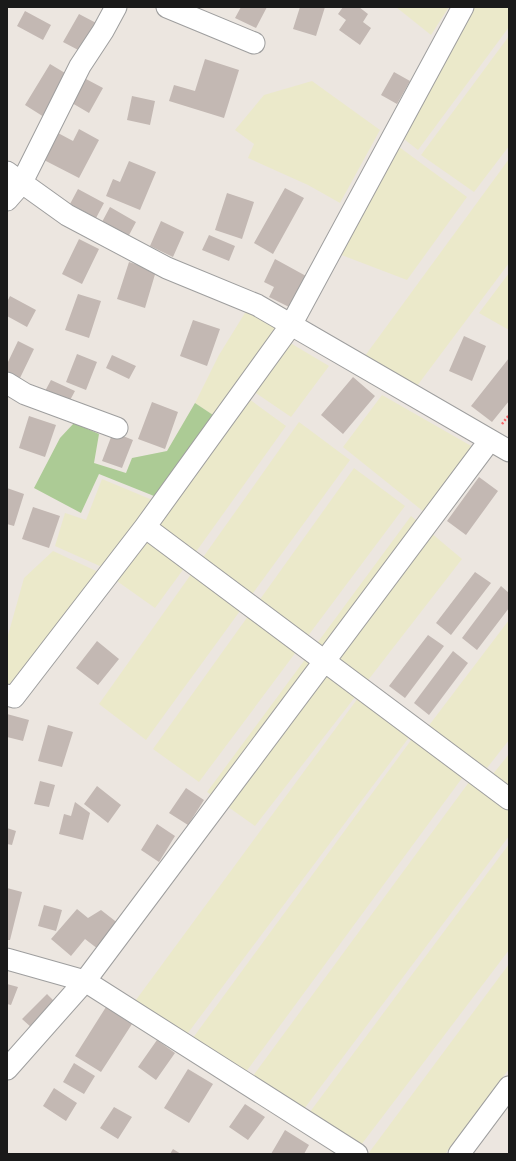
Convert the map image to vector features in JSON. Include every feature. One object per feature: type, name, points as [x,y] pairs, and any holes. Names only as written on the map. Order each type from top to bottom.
[{"type":"street","points":[[7,200],[14,178],[116,7]]},
{"type":"street","points":[[167,7],[254,43]]},
{"type":"street","points":[[7,695],[14,697],[145,527],[291,325],[463,7]]},
{"type":"street","points":[[14,178],[67,215],[167,268],[257,305],[509,451]]},
{"type":"street","points":[[7,383],[25,394],[117,428]]},
{"type":"street","points":[[7,1069],[86,981],[490,440]]},
{"type":"street","points":[[145,527],[509,799]]},
{"type":"street","points":[[7,959],[86,981],[356,1154]]},
{"type":"street","points":[[459,1154],[509,1087]]},
{"type":"shaded area","points":[[396,7],[449,7],[431,35]]},
{"type":"shaded area","points":[[467,7],[509,7],[509,27],[418,150],[395,132]]},
{"type":"shaded area","points":[[509,36],[509,146],[474,192],[421,155]]},
{"type":"shaded area","points":[[312,81],[380,130],[340,203],[308,185],[248,158],[254,144],[235,130],[264,95]]},
{"type":"shaded area","points":[[391,141],[467,197],[407,280],[331,251]]},
{"type":"shaded area","points":[[509,159],[509,263],[411,394],[359,364]]},
{"type":"shaded area","points":[[509,273],[509,330],[479,313]]},
{"type":"shaded area","points":[[248,308],[285,334],[222,421],[195,403],[219,355]]},
{"type":"shaded area","points":[[287,341],[329,366],[291,417],[253,391]]},
{"type":"shaded area","points":[[382,395],[473,447],[424,512],[343,447]]},
{"type":"shaded area","points":[[249,399],[286,426],[193,556],[153,526]]},
{"type":"shaded area","points":[[299,422],[350,460],[146,740],[99,704]]},
{"type":"shaded area","points":[[354,468],[405,506],[199,782],[153,749]]},
{"type":"shaded area","points":[[102,479],[162,504],[111,571],[55,546],[65,513],[86,520]]},
{"type":"shaded area","points":[[411,516],[462,559],[255,826],[207,792]]},
{"type":"shaded area","points":[[145,538],[185,567],[155,608],[114,579]]},
{"type":"shaded area","points":[[53,551],[107,576],[7,695],[7,639],[24,578]]},
{"type":"shaded area","points":[[509,620],[509,740],[487,768],[427,728]]},
{"type":"shaded area","points":[[358,698],[410,736],[185,1037],[133,1004]]},
{"type":"shaded area","points":[[417,732],[468,770],[240,1080],[187,1046]]},
{"type":"shaded area","points":[[509,754],[509,786],[493,774]]},
{"type":"shaded area","points":[[472,778],[509,805],[509,836],[298,1117],[247,1084]]},
{"type":"shaded area","points":[[509,844],[509,950],[355,1153],[304,1120]]},
{"type":"shaded area","points":[[509,964],[509,1069],[445,1154],[368,1154]]},
{"type":"green space","points":[[195,403],[222,421],[164,500],[99,474],[81,513],[34,488],[60,438],[74,423],[99,434],[94,463],[126,473],[132,458],[167,451]]},
{"type":"building","points":[[241,7],[267,7],[256,28],[235,18]]},
{"type":"building","points":[[300,7],[325,7],[316,36],[293,29]]},
{"type":"building","points":[[343,7],[359,7],[368,14],[363,22],[371,28],[360,45],[339,30],[346,20],[338,14]]},
{"type":"building","points":[[25,11],[51,25],[43,40],[17,26]]},
{"type":"building","points":[[79,14],[100,25],[84,53],[63,42]]},
{"type":"building","points":[[205,59],[239,70],[224,118],[169,101],[174,85],[195,91]]},
{"type":"building","points":[[50,64],[70,76],[44,117],[25,105]]},
{"type":"building","points":[[394,72],[410,81],[397,104],[381,95]]},
{"type":"building","points":[[86,79],[103,88],[89,113],[72,103]]},
{"type":"building","points":[[132,96],[155,101],[150,125],[127,120]]},
{"type":"building","points":[[79,129],[99,140],[79,178],[44,160],[58,133],[73,141]]},
{"type":"building","points":[[129,161],[156,172],[140,210],[106,196],[113,179],[120,182]]},
{"type":"building","points":[[285,188],[304,198],[273,254],[254,243]]},
{"type":"building","points":[[78,189],[104,203],[96,218],[70,204]]},
{"type":"building","points":[[227,193],[254,202],[242,239],[215,230]]},
{"type":"building","points":[[110,207],[136,222],[128,237],[102,222]]},
{"type":"building","points":[[161,221],[184,232],[173,257],[150,246]]},
{"type":"building","points":[[209,235],[235,246],[229,261],[202,250]]},
{"type":"building","points":[[79,239],[99,249],[82,284],[62,274]]},
{"type":"building","points":[[275,259],[306,276],[289,307],[269,297],[274,287],[264,282]]},
{"type":"building","points":[[129,262],[156,271],[145,308],[117,299]]},
{"type":"building","points":[[78,294],[101,301],[89,338],[65,330]]},
{"type":"building","points":[[10,296],[36,310],[27,327],[7,316],[7,302]]},
{"type":"building","points":[[193,320],[220,329],[207,366],[180,356]]},
{"type":"building","points":[[464,336],[486,346],[472,381],[449,371]]},
{"type":"building","points":[[18,341],[34,349],[20,378],[7,372],[7,364]]},
{"type":"building","points":[[77,354],[97,362],[86,390],[66,382]]},
{"type":"building","points":[[112,355],[136,366],[129,379],[106,368]]},
{"type":"building","points":[[509,358],[509,401],[492,422],[471,406]]},
{"type":"building","points":[[353,377],[375,396],[343,434],[321,415]]},
{"type":"building","points":[[51,380],[75,391],[68,404],[44,393]]},
{"type":"building","points":[[152,402],[178,412],[165,449],[138,439]]},
{"type":"building","points":[[29,416],[56,425],[45,457],[19,448]]},
{"type":"building","points":[[113,432],[133,440],[122,468],[102,461]]},
{"type":"building","points":[[479,477],[498,491],[466,535],[447,521]]},
{"type":"building","points":[[7,488],[24,494],[14,526],[7,524]]},
{"type":"building","points":[[33,507],[60,516],[49,548],[22,539]]},
{"type":"building","points":[[475,572],[491,583],[451,635],[436,623]]},
{"type":"building","points":[[501,586],[509,593],[509,608],[477,650],[462,638]]},
{"type":"building","points":[[428,635],[444,646],[405,698],[389,686]]},
{"type":"building","points":[[97,641],[119,659],[98,685],[76,668]]},
{"type":"building","points":[[453,651],[468,663],[429,715],[414,703]]},
{"type":"building","points":[[7,714],[29,720],[23,741],[7,737]]},
{"type":"building","points":[[48,725],[73,732],[62,767],[38,761]]},
{"type":"building","points":[[40,781],[55,785],[49,807],[34,804]]},
{"type":"building","points":[[97,786],[121,805],[108,823],[84,804]]},
{"type":"building","points":[[186,788],[204,800],[188,825],[169,813]]},
{"type":"building","points":[[75,802],[90,813],[83,840],[59,834],[64,814],[71,816]]},
{"type":"building","points":[[157,824],[175,836],[159,862],[141,850]]},
{"type":"building","points":[[7,828],[16,831],[12,845],[7,844]]},
{"type":"building","points":[[7,888],[22,892],[10,940],[7,940]]},
{"type":"building","points":[[44,905],[62,910],[56,931],[38,926]]},
{"type":"building","points":[[77,909],[88,918],[101,910],[119,924],[98,949],[85,939],[71,956],[51,939]]},
{"type":"building","points":[[7,984],[18,987],[11,1005],[7,1004]]},
{"type":"building","points":[[47,994],[56,1003],[32,1028],[22,1019]]},
{"type":"building","points":[[106,1007],[132,1024],[101,1072],[75,1056]]},
{"type":"building","points":[[157,1040],[175,1053],[156,1080],[138,1067]]},
{"type":"building","points":[[74,1063],[95,1076],[84,1094],[63,1082]]},
{"type":"building","points":[[188,1069],[213,1084],[189,1123],[164,1108]]},
{"type":"building","points":[[54,1088],[77,1103],[66,1121],[43,1106]]},
{"type":"building","points":[[245,1104],[265,1117],[248,1140],[229,1127]]},
{"type":"building","points":[[114,1107],[132,1117],[118,1139],[100,1128]]},
{"type":"building","points":[[285,1130],[309,1145],[304,1154],[271,1154]]},
{"type":"building","points":[[173,1149],[181,1154],[170,1154]]}]
